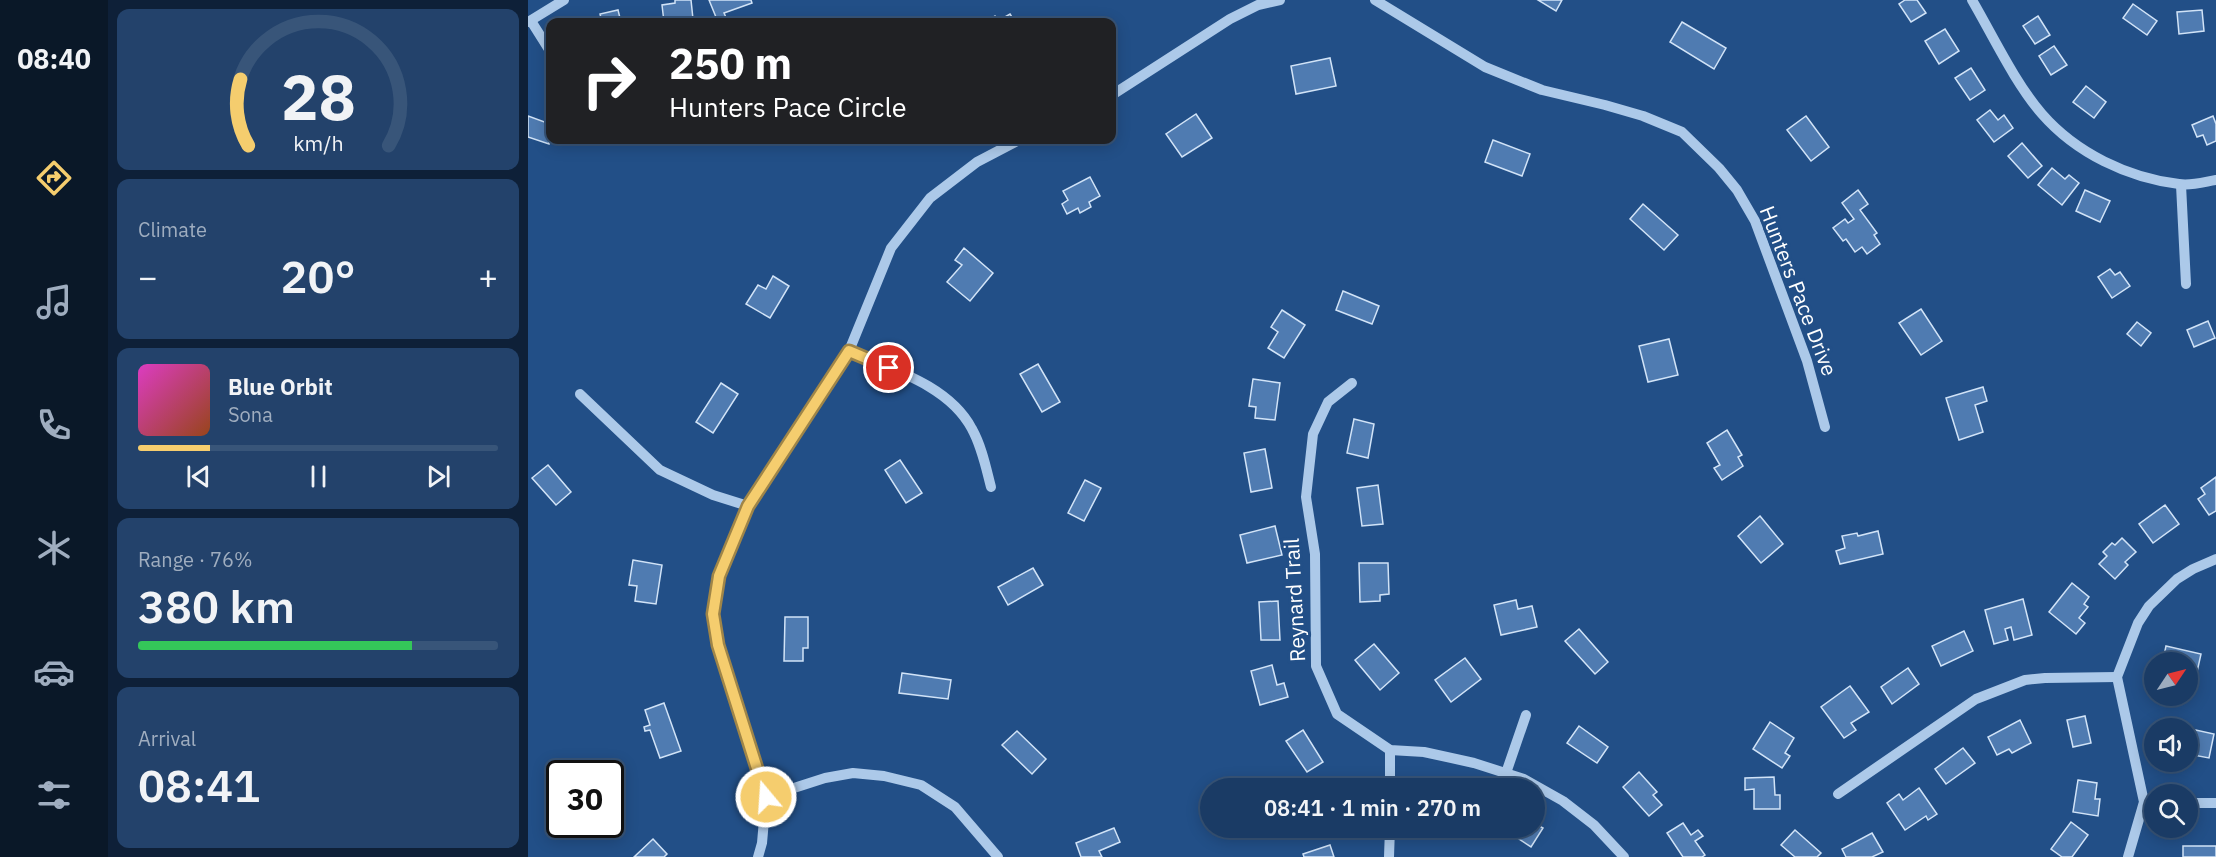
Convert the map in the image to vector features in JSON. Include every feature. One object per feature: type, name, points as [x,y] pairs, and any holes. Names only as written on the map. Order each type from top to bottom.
[{"type":"street","points":[[546,45],[530,21],[564,0]]},
{"type":"street","points":[[1116,92],[1230,19],[1258,5],[1280,0]]},
{"type":"street","name":"Hunters Pace Drive","points":[[1376,0],[1485,67],[1542,90],[1643,116],[1682,132],[1719,168],[1737,190],[1755,221],[1807,361],[1825,427]]},
{"type":"street","points":[[1972,0],[2026,93],[2043,115],[2071,141],[2109,165],[2145,177],[2181,185],[2216,180]]},
{"type":"street","points":[[758,857],[762,843],[766,797],[718,645],[713,614],[719,576],[748,506],[849,351],[891,248],[930,198],[977,162],[1011,144]]},
{"type":"street","points":[[2181,185],[2186,284]]},
{"type":"street","points":[[849,351],[909,376],[945,397],[972,429],[983,454],[991,487]]},
{"type":"street","name":"Reynard Trail","points":[[1352,383],[1328,402],[1313,434],[1306,497],[1315,554],[1316,666],[1337,714],[1390,750],[1434,754],[1474,762],[1524,779],[1563,801],[1594,825],[1623,857]]},
{"type":"street","points":[[580,394],[660,470],[713,495],[748,506]]},
{"type":"street","points":[[2144,784],[2117,677],[2138,623],[2149,606],[2177,579],[2216,559]]},
{"type":"street","points":[[1838,794],[1976,699],[2025,680],[2117,677]]},
{"type":"street","points":[[1506,772],[1526,715]]},
{"type":"street","points":[[1390,750],[1390,778]]},
{"type":"street","points":[[766,797],[825,778],[853,773],[884,776],[921,785],[955,807],[998,857]]},
{"type":"street","points":[[2198,803],[2216,803]]},
{"type":"street","points":[[2128,857],[2144,815]]},
{"type":"street","points":[[1389,857],[1390,838]]},
{"type":"building","points":[[675,0],[691,0],[693,18],[664,18],[662,5],[675,3]]},
{"type":"building","points":[[709,0],[751,0],[752,3],[724,13],[726,18],[716,18]]},
{"type":"building","points":[[1538,0],[1562,0],[1556,11]]},
{"type":"building","points":[[1905,0],[1917,0],[1926,13],[1911,22],[1899,4]]},
{"type":"building","points":[[2133,4],[2157,21],[2147,35],[2123,18]]},
{"type":"building","points":[[618,10],[620,18],[601,18],[600,14]]},
{"type":"building","points":[[2202,10],[2204,31],[2179,34],[2177,12]]},
{"type":"building","points":[[2038,16],[2050,35],[2035,44],[2023,26]]},
{"type":"building","points":[[1682,22],[1726,48],[1714,69],[1670,42]]},
{"type":"building","points":[[1945,29],[1959,51],[1939,64],[1925,41]]},
{"type":"building","points":[[2054,46],[2067,65],[2051,75],[2039,56]]},
{"type":"building","points":[[1330,58],[1336,86],[1296,94],[1291,66]]},
{"type":"building","points":[[1971,68],[1985,90],[1970,100],[1955,78]]},
{"type":"building","points":[[2086,86],[2106,102],[2094,118],[2073,102]]},
{"type":"building","points":[[1990,110],[1998,120],[2004,115],[2013,128],[1994,142],[1977,120]]},
{"type":"building","points":[[1196,114],[1212,138],[1182,157],[1166,134]]},
{"type":"building","points":[[528,116],[546,123],[546,143],[528,137]]},
{"type":"building","points":[[1806,116],[1829,147],[1811,161],[1787,130]]},
{"type":"building","points":[[2213,116],[2216,124],[2216,141],[2207,145],[2203,135],[2197,137],[2192,125]]},
{"type":"building","points":[[1493,140],[1530,154],[1522,176],[1485,162]]},
{"type":"building","points":[[2022,143],[2042,166],[2028,178],[2008,156]]},
{"type":"building","points":[[2052,168],[2065,179],[2069,175],[2079,183],[2062,205],[2038,185]]},
{"type":"building","points":[[1090,177],[1100,196],[1089,202],[1091,207],[1080,213],[1078,208],[1067,214],[1062,204],[1068,200],[1063,191]]},
{"type":"building","points":[[1858,190],[1868,204],[1860,210],[1877,233],[1874,235],[1880,244],[1867,254],[1862,247],[1855,252],[1846,239],[1843,241],[1833,228],[1845,219],[1848,223],[1854,219],[1842,203]]},
{"type":"building","points":[[2085,190],[2110,201],[2100,222],[2076,211]]},
{"type":"building","points":[[1643,204],[1678,235],[1664,250],[1630,219]]},
{"type":"building","points":[[964,248],[993,273],[970,301],[947,282],[962,265],[955,260]]},
{"type":"building","points":[[2110,269],[2115,275],[2120,272],[2130,286],[2112,298],[2098,277]]},
{"type":"building","points":[[773,276],[789,286],[770,318],[746,304],[758,285],[766,289]]},
{"type":"building","points":[[1343,291],[1379,306],[1372,324],[1336,310]]},
{"type":"building","points":[[1921,309],[1942,341],[1921,355],[1899,323]]},
{"type":"building","points":[[1282,310],[1305,325],[1284,358],[1268,348],[1278,332],[1271,327]]},
{"type":"building","points":[[2208,321],[2215,338],[2194,347],[2187,330]]},
{"type":"building","points":[[2137,322],[2151,333],[2141,346],[2127,334]]},
{"type":"building","points":[[1669,339],[1678,375],[1648,382],[1639,346]]},
{"type":"building","points":[[1038,364],[1060,402],[1042,412],[1020,374]]},
{"type":"building","points":[[1253,379],[1280,383],[1275,420],[1255,418],[1256,407],[1249,406]]},
{"type":"building","points":[[721,383],[738,394],[713,433],[696,422]]},
{"type":"building","points":[[1983,387],[1987,401],[1975,405],[1983,432],[1959,440],[1946,398]]},
{"type":"building","points":[[1354,419],[1374,424],[1368,458],[1347,453]]},
{"type":"building","points":[[1727,430],[1742,455],[1738,457],[1743,466],[1722,480],[1714,468],[1720,465],[1707,443]]},
{"type":"building","points":[[1265,449],[1272,488],[1251,492],[1244,453]]},
{"type":"building","points":[[900,460],[922,493],[906,503],[885,470]]},
{"type":"building","points":[[548,465],[571,492],[556,505],[532,478]]},
{"type":"building","points":[[2216,477],[2216,511],[2209,515],[2198,499],[2205,494],[2201,488]]},
{"type":"building","points":[[1085,480],[1101,488],[1084,521],[1068,513]]},
{"type":"building","points":[[1378,485],[1383,524],[1362,526],[1357,488]]},
{"type":"building","points":[[2165,505],[2179,524],[2153,543],[2139,524]]},
{"type":"building","points":[[1760,516],[1783,544],[1761,563],[1738,536]]},
{"type":"building","points":[[1275,526],[1282,555],[1247,563],[1240,535]]},
{"type":"building","points":[[1878,531],[1883,554],[1840,564],[1836,551],[1845,548],[1842,536],[1857,533],[1858,536]]},
{"type":"building","points":[[2122,538],[2136,552],[2125,562],[2128,565],[2115,579],[2099,564],[2107,556],[2103,552],[2112,543],[2115,545]]},
{"type":"building","points":[[633,560],[662,565],[656,604],[635,601],[637,586],[629,585]]},
{"type":"building","points":[[1359,563],[1388,563],[1389,594],[1380,595],[1380,601],[1360,602]]},
{"type":"building","points":[[1033,568],[1043,585],[1008,605],[998,587]]},
{"type":"building","points":[[2072,583],[2089,597],[2084,604],[2088,607],[2079,618],[2085,623],[2076,634],[2049,612]]},
{"type":"building","points":[[2023,599],[2032,635],[2014,640],[2011,627],[2005,629],[2008,640],[1994,644],[1985,610]]},
{"type":"building","points":[[1516,600],[1518,609],[1532,606],[1537,627],[1501,635],[1494,605]]},
{"type":"building","points":[[1278,601],[1280,640],[1261,640],[1259,602]]},
{"type":"building","points":[[785,617],[808,617],[808,648],[803,648],[803,661],[784,661]]},
{"type":"building","points":[[1579,629],[1608,662],[1595,674],[1565,641]]},
{"type":"building","points":[[1964,631],[1973,651],[1941,666],[1932,646]]},
{"type":"building","points":[[1374,644],[1399,673],[1380,690],[1355,660]]},
{"type":"building","points":[[2166,646],[2192,652],[2165,652]]},
{"type":"building","points":[[1465,658],[1481,679],[1451,702],[1435,680]]},
{"type":"building","points":[[1272,665],[1277,685],[1284,683],[1288,697],[1260,705],[1251,671]]},
{"type":"building","points":[[1908,668],[1919,684],[1892,704],[1881,687]]},
{"type":"building","points":[[902,673],[951,680],[948,699],[899,693]]},
{"type":"building","points":[[1850,686],[1869,712],[1851,723],[1856,730],[1844,738],[1821,707]]},
{"type":"building","points":[[664,703],[681,751],[660,758],[650,730],[645,731],[644,727],[650,725],[645,710]]},
{"type":"building","points":[[2085,716],[2091,743],[2073,747],[2067,720]]},
{"type":"building","points":[[2020,720],[2031,743],[2012,753],[2009,749],[1997,755],[1988,737]]},
{"type":"building","points":[[1770,722],[1794,738],[1785,753],[1790,756],[1782,768],[1753,749]]},
{"type":"building","points":[[1579,726],[1608,747],[1597,763],[1567,743]]},
{"type":"building","points":[[1303,730],[1323,762],[1307,772],[1286,741]]},
{"type":"building","points":[[2198,730],[2214,734],[2209,758],[2198,756]]},
{"type":"building","points":[[1017,731],[1046,759],[1032,774],[1002,745]]},
{"type":"building","points":[[1963,748],[1975,763],[1946,784],[1935,769]]},
{"type":"building","points":[[1639,772],[1657,792],[1653,795],[1662,805],[1649,816],[1623,787]]},
{"type":"building","points":[[1774,777],[1775,795],[1780,795],[1780,809],[1754,809],[1754,789],[1745,790],[1745,778]]},
{"type":"building","points":[[2078,780],[2097,783],[2095,799],[2100,799],[2098,816],[2073,812]]},
{"type":"building","points":[[1919,788],[1937,814],[1928,820],[1926,816],[1905,830],[1887,803],[1899,794],[1903,800]]},
{"type":"building","points":[[2071,822],[2088,835],[2072,857],[2062,857],[2051,849]]},
{"type":"building","points":[[1683,823],[1691,835],[1698,830],[1703,836],[1695,841],[1705,855],[1702,857],[1683,857],[1667,833]]},
{"type":"building","points":[[1114,828],[1120,842],[1099,851],[1102,857],[1081,857],[1076,843]]},
{"type":"building","points":[[1795,830],[1821,853],[1817,857],[1795,857],[1781,845]]},
{"type":"building","points":[[1872,833],[1883,852],[1872,857],[1846,857],[1842,849]]},
{"type":"building","points":[[1517,838],[1537,838],[1531,847]]},
{"type":"building","points":[[653,839],[667,854],[664,857],[634,857]]},
{"type":"building","points":[[1330,845],[1334,857],[1304,857],[1303,854]]},
{"type":"building","points":[[2183,846],[2216,846],[2216,857],[2183,857]]},
{"type":"route","points":[[766,797],[718,645],[713,614],[719,576],[748,506],[849,351],[889,368]]}]
